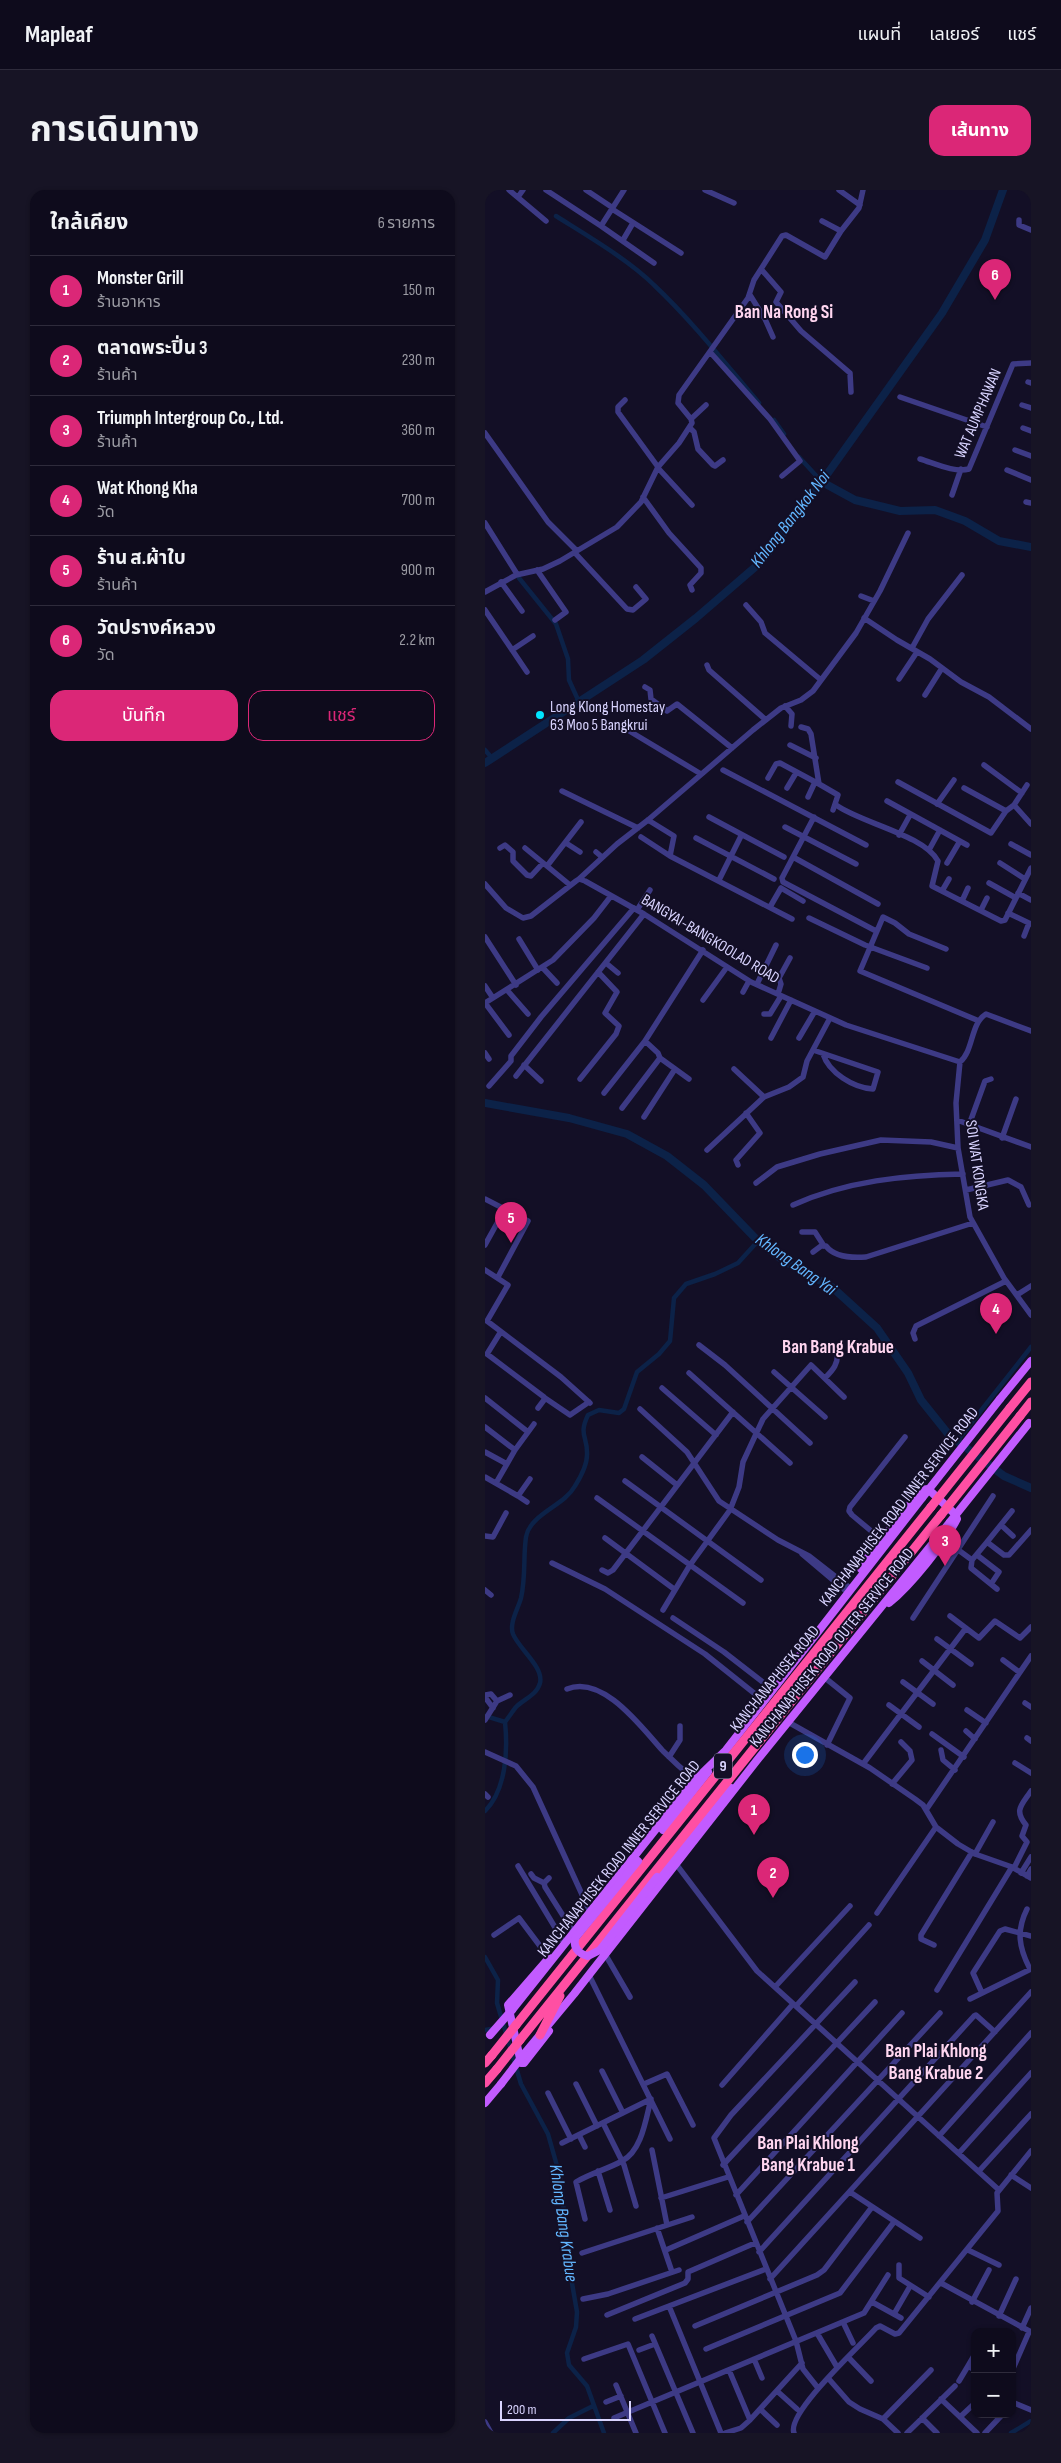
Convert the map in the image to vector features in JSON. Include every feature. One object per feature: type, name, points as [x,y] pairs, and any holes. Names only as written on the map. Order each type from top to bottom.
[{"type":"highway","name":"KANCHANAPHISEK ROAD","points":[[485,2063],[1031,1382]]},
{"type":"highway","name":"KANCHANAPHISEK ROAD","points":[[485,2084],[1031,1402]]},
{"type":"highway","points":[[540,2035],[570,1978]]},
{"type":"main road","name":"KANCHANAPHISEK ROAD INNER SERVICE ROAD","points":[[485,2042],[695,1780],[726,1750],[850,1588],[1031,1361]]},
{"type":"main road","name":"KANCHANAPHISEK ROAD OUTER SERVICE ROAD","points":[[485,2103],[563,2008],[757,1759],[1030,1421]]},
{"type":"main road","points":[[850,1588],[866,1560],[923,1488],[928,1490],[957,1516],[945,1537],[906,1586],[874,1616]]},
{"type":"main road","points":[[726,1750],[576,1937],[575,1944],[579,1952],[588,1956],[597,1953],[720,1800],[757,1759]]},
{"type":"main road","points":[[559,1951],[549,1958],[508,2005],[521,2063],[524,2062],[547,2035],[563,2008]]},
{"type":"street","points":[[485,194],[489,190]]},
{"type":"street","points":[[509,190],[546,221]]},
{"type":"street","points":[[518,197],[523,190]]},
{"type":"street","points":[[546,190],[623,240],[654,263]]},
{"type":"street","points":[[586,190],[681,254]]},
{"type":"street","points":[[601,226],[624,190]]},
{"type":"street","points":[[705,190],[734,203]]},
{"type":"street","points":[[839,190],[860,204]]},
{"type":"street","points":[[691,419],[678,403],[677,398],[750,295],[754,280],[784,235],[823,258],[829,254],[841,231],[860,204],[862,193]]},
{"type":"street","points":[[1019,220],[1019,225],[1031,230]]},
{"type":"street","points":[[822,221],[841,231]]},
{"type":"street","points":[[623,240],[633,223]]},
{"type":"street","points":[[761,269],[781,292],[776,302],[793,323],[850,373],[851,392]]},
{"type":"street","points":[[750,295],[765,319],[773,337]]},
{"type":"street","points":[[712,350],[771,419],[800,461],[781,476]]},
{"type":"street","name":"WAT AUMPHAWAN","points":[[919,459],[961,469],[969,469],[1013,364],[1031,363]]},
{"type":"street","points":[[900,397],[987,426]]},
{"type":"street","points":[[625,400],[617,407],[618,412],[658,468],[692,505]]},
{"type":"street","points":[[485,592],[517,574],[537,570],[576,552],[603,537],[627,519],[643,497],[658,468],[690,428],[691,419],[706,404]]},
{"type":"street","points":[[1022,405],[1031,408]]},
{"type":"street","points":[[690,428],[694,432],[699,448],[713,465],[715,466],[723,460]]},
{"type":"street","points":[[1023,428],[1031,432]]},
{"type":"street","points":[[485,434],[548,522],[627,609],[633,610],[645,599],[636,587]]},
{"type":"street","points":[[1015,450],[1031,456]]},
{"type":"street","points":[[952,495],[961,469]]},
{"type":"street","points":[[1007,470],[1031,480]]},
{"type":"street","points":[[643,497],[669,533],[701,568],[701,573],[689,585],[692,590]]},
{"type":"street","points":[[485,523],[517,574]]},
{"type":"street","points":[[485,884],[506,908],[523,918],[531,916],[579,879],[602,857],[766,720],[785,706],[801,700],[813,691],[844,650],[864,618],[908,533]]},
{"type":"street","points":[[537,570],[567,612],[555,620]]},
{"type":"street","points":[[899,679],[928,619],[962,575]]},
{"type":"street","points":[[501,582],[523,611]]},
{"type":"street","points":[[861,596],[874,601]]},
{"type":"street","points":[[746,605],[758,618],[765,632],[821,680]]},
{"type":"street","points":[[485,610],[527,672]]},
{"type":"street","points":[[864,618],[961,682],[989,697],[1031,730]]},
{"type":"street","points":[[512,650],[533,636]]},
{"type":"street","points":[[707,665],[713,674],[766,720]]},
{"type":"street","points":[[925,695],[942,668]]},
{"type":"street","points":[[645,686],[650,690],[651,699],[663,709],[667,711],[677,704],[732,748]]},
{"type":"street","points":[[785,706],[792,714],[791,726]]},
{"type":"street","points":[[621,726],[701,774]]},
{"type":"street","points":[[801,726],[811,731],[816,758],[817,783],[808,798]]},
{"type":"street","points":[[790,745],[816,758]]},
{"type":"street","points":[[768,778],[779,763],[837,793],[839,798],[834,808],[865,821],[884,826],[929,850],[938,860],[932,885],[1003,922],[1031,868]]},
{"type":"street","points":[[984,765],[1022,793]]},
{"type":"street","points":[[723,770],[866,844]]},
{"type":"street","points":[[787,788],[796,773]]},
{"type":"street","points":[[937,804],[954,780]]},
{"type":"street","points":[[898,782],[991,833],[1006,811],[1016,808]]},
{"type":"street","points":[[1016,808],[1027,785]]},
{"type":"street","points":[[964,788],[1006,811]]},
{"type":"street","points":[[562,791],[638,828]]},
{"type":"street","points":[[887,802],[967,845]]},
{"type":"street","points":[[1016,808],[1031,824]]},
{"type":"street","points":[[899,834],[910,815]]},
{"type":"street","points":[[709,817],[741,836],[784,856]]},
{"type":"street","points":[[814,817],[782,878],[783,882],[876,931]]},
{"type":"street","points":[[648,820],[674,836],[670,856]]},
{"type":"street","points":[[500,848],[505,845],[513,852],[513,861],[527,875],[531,876],[545,865],[581,822]]},
{"type":"street","points":[[785,828],[856,864]]},
{"type":"street","points":[[929,850],[939,830]]},
{"type":"street","points":[[719,880],[741,836]]},
{"type":"street","points":[[641,837],[670,856],[770,906],[792,920]]},
{"type":"street","points":[[696,838],[774,879]]},
{"type":"street","points":[[947,863],[959,841]]},
{"type":"street","points":[[565,843],[580,852]]},
{"type":"street","points":[[1011,844],[1031,855]]},
{"type":"street","points":[[525,848],[570,885]]},
{"type":"street","points":[[596,852],[602,857]]},
{"type":"street","points":[[793,857],[878,904]]},
{"type":"street","points":[[1000,863],[1025,879]]},
{"type":"street","name":"BANGYAI-BANGKOOLAD ROAD","points":[[579,879],[636,909],[749,981],[830,1018],[887,1040],[960,1062]]},
{"type":"street","points":[[943,892],[949,879]]},
{"type":"street","points":[[989,882],[1031,900]]},
{"type":"street","points":[[770,906],[781,888],[803,901]]},
{"type":"street","points":[[962,901],[968,888]]},
{"type":"street","points":[[489,1086],[511,1062],[511,1056],[541,1017],[636,909],[650,890]]},
{"type":"street","points":[[509,1035],[485,1003],[516,985],[565,950],[611,896]]},
{"type":"street","points":[[981,910],[987,898]]},
{"type":"street","points":[[1008,913],[1030,924],[1024,936]]},
{"type":"street","points":[[516,1076],[644,914]]},
{"type":"street","points":[[809,918],[870,946],[927,968]]},
{"type":"street","points":[[945,949],[909,934],[886,918],[882,918],[860,969],[862,974],[979,1021]]},
{"type":"street","points":[[485,937],[516,985]]},
{"type":"street","points":[[519,939],[540,969],[557,983]]},
{"type":"street","points":[[757,984],[776,945]]},
{"type":"street","points":[[604,1093],[645,1041],[703,950]]},
{"type":"street","points":[[764,1014],[770,1014],[779,995],[781,984],[779,978],[790,958]]},
{"type":"street","points":[[606,963],[618,974]]},
{"type":"street","points":[[703,1000],[727,967]]},
{"type":"street","points":[[580,1079],[616,1034],[619,1026],[605,1013],[617,992],[598,972]]},
{"type":"street","points":[[743,992],[749,981]]},
{"type":"street","points":[[485,986],[493,998]]},
{"type":"street","points":[[507,990],[528,1014]]},
{"type":"street","points":[[771,1038],[791,1000]]},
{"type":"street","points":[[799,1038],[815,1011]]},
{"type":"street","points":[[960,1062],[965,1057],[979,1021],[986,1014],[1031,1032]]},
{"type":"street","points":[[707,1150],[764,1097],[789,1086],[803,1077],[813,1050],[830,1018]]},
{"type":"street","points":[[645,1041],[658,1053],[660,1058],[689,1079]]},
{"type":"street","points":[[813,1050],[877,1072],[873,1089],[843,1078],[830,1070],[823,1054]]},
{"type":"street","points":[[485,1053],[489,1059]]},
{"type":"street","points":[[622,1108],[660,1058]]},
{"type":"street","name":"SOI WAT KONGKA","points":[[960,1062],[957,1120],[958,1148],[973,1223],[1006,1281],[1031,1315]]},
{"type":"street","points":[[524,1065],[541,1081]]},
{"type":"street","points":[[644,1117],[675,1069]]},
{"type":"street","points":[[734,1069],[764,1097]]},
{"type":"street","points":[[969,1124],[985,1082],[991,1079]]},
{"type":"street","points":[[1002,1138],[1016,1099]]},
{"type":"street","points":[[738,1165],[736,1160],[760,1132],[746,1113]]},
{"type":"street","points":[[957,1120],[1031,1147]]},
{"type":"street","points":[[756,1183],[777,1167],[820,1154],[881,1140],[931,1142],[958,1148]]},
{"type":"street","points":[[793,1205],[811,1197],[877,1180],[924,1175],[963,1174]]},
{"type":"street","points":[[965,1190],[1008,1180],[1021,1187],[1029,1205]]},
{"type":"street","points":[[485,1199],[528,1222],[498,1277]]},
{"type":"street","points":[[485,1245],[505,1209]]},
{"type":"street","points":[[802,1232],[815,1232],[824,1246],[851,1258],[866,1257],[973,1223]]},
{"type":"street","points":[[813,1252],[824,1246]]},
{"type":"street","points":[[485,1270],[506,1282],[507,1288],[487,1320],[500,1333],[561,1377],[590,1402],[570,1415],[487,1354],[500,1333]]},
{"type":"street","points":[[915,1339],[913,1332],[916,1326],[1006,1281]]},
{"type":"street","points":[[1017,1295],[1029,1287],[1031,1294]]},
{"type":"street","points":[[699,1345],[725,1365],[809,1443]]},
{"type":"street","points":[[825,1378],[832,1371],[838,1359],[837,1352]]},
{"type":"street","points":[[663,1610],[690,1564],[730,1510],[739,1487],[743,1462],[755,1434],[771,1409],[811,1365],[844,1397]]},
{"type":"street","points":[[774,1372],[825,1417]]},
{"type":"street","points":[[689,1373],[755,1434],[790,1463]]},
{"type":"street","points":[[662,1388],[716,1435]]},
{"type":"street","points":[[485,1398],[529,1432]]},
{"type":"street","points":[[538,1408],[545,1398]]},
{"type":"street","points":[[640,1409],[666,1431],[695,1463],[710,1490],[730,1510],[802,1554],[850,1588]]},
{"type":"street","points":[[602,1570],[611,1572],[733,1412]]},
{"type":"street","points":[[496,1483],[515,1450],[534,1424]]},
{"type":"street","points":[[485,1427],[515,1450]]},
{"type":"street","points":[[882,1540],[852,1516],[849,1511],[850,1507],[905,1437]]},
{"type":"street","points":[[485,1452],[507,1464]]},
{"type":"street","points":[[642,1457],[677,1484]]},
{"type":"street","points":[[485,1477],[527,1502]]},
{"type":"street","points":[[518,1496],[530,1478]]},
{"type":"street","points":[[625,1481],[761,1580]]},
{"type":"street","points":[[913,1618],[993,1496]]},
{"type":"street","points":[[597,1498],[644,1530],[743,1604]]},
{"type":"street","points":[[997,1589],[971,1568],[972,1560],[1012,1511]]},
{"type":"street","points":[[485,1536],[493,1537],[506,1513]]},
{"type":"street","points":[[1001,1525],[1013,1536]]},
{"type":"street","points":[[987,1542],[1004,1555],[1009,1555],[1031,1530]]},
{"type":"street","points":[[945,1537],[972,1560]]},
{"type":"street","points":[[605,1538],[674,1589]]},
{"type":"street","points":[[977,1555],[999,1572],[993,1581]]},
{"type":"street","points":[[552,1563],[605,1589],[657,1625],[705,1654],[764,1700]]},
{"type":"street","points":[[485,1590],[491,1595]]},
{"type":"street","points":[[950,1616],[979,1638],[997,1622],[1021,1638],[1031,1627]]},
{"type":"street","points":[[673,1618],[724,1652],[773,1690]]},
{"type":"street","points":[[863,1764],[966,1628]]},
{"type":"street","points":[[937,1639],[971,1664]]},
{"type":"street","points":[[926,1810],[964,1757],[1031,1656]]},
{"type":"street","points":[[1003,1660],[1019,1672]]},
{"type":"street","points":[[922,1661],[953,1685]]},
{"type":"street","points":[[825,1677],[850,1698],[827,1745]]},
{"type":"street","points":[[903,1682],[933,1704]]},
{"type":"street","points":[[567,1689],[584,1686],[606,1695],[630,1714],[669,1757],[695,1780]]},
{"type":"street","points":[[491,1710],[485,1696],[491,1694],[497,1701]]},
{"type":"street","points":[[485,1720],[497,1701],[510,1695]]},
{"type":"street","points":[[889,1705],[919,1727]]},
{"type":"street","points":[[967,1710],[986,1723]]},
{"type":"street","points":[[788,1722],[863,1764],[917,1801],[926,1810],[936,1827],[974,1853],[1026,1875]]},
{"type":"street","points":[[669,1757],[680,1740],[679,1726]]},
{"type":"street","points":[[966,1731],[975,1739]]},
{"type":"street","points":[[932,1734],[964,1757]]},
{"type":"street","points":[[892,1784],[912,1760],[910,1751],[901,1742]]},
{"type":"street","points":[[941,1750],[943,1760],[955,1770]]},
{"type":"street","points":[[485,1752],[516,1766],[533,1787],[590,1912]]},
{"type":"street","points":[[1015,1763],[1031,1773]]},
{"type":"street","points":[[937,1990],[1013,1868],[1027,1842],[1022,1836],[1026,1826],[1019,1816],[1019,1812],[1031,1791]]},
{"type":"street","points":[[934,1945],[921,1939],[921,1935],[993,1822]]},
{"type":"street","points":[[877,1913],[936,1827]]},
{"type":"street","points":[[1026,1875],[1031,1857]]},
{"type":"street","points":[[676,1864],[754,1967],[857,2063],[999,2190]]},
{"type":"street","points":[[518,1866],[565,1944]]},
{"type":"street","points":[[1026,1875],[1031,1869]]},
{"type":"street","points":[[531,1874],[533,1878],[544,1883],[574,1933]]},
{"type":"street","points":[[544,1883],[549,1878]]},
{"type":"street","points":[[775,1987],[850,1906]]},
{"type":"street","points":[[970,1999],[1030,1969],[1020,1948],[1020,1923],[1027,1909]]},
{"type":"street","points":[[494,1935],[519,1918],[549,1958]]},
{"type":"street","points":[[722,2085],[869,1925]]},
{"type":"street","points":[[982,1993],[974,1976],[974,1969],[1000,1931],[1005,1929],[1031,1936]]},
{"type":"street","points":[[605,1954],[630,1997]]},
{"type":"street","points":[[589,1975],[670,2139]]},
{"type":"street","points":[[818,2388],[803,2369],[796,2341],[714,2142],[716,2132],[855,1982]]},
{"type":"street","points":[[770,2279],[1031,1992]]},
{"type":"street","points":[[723,2164],[875,2002]]},
{"type":"street","points":[[736,2195],[902,2013]]},
{"type":"street","points":[[666,2250],[745,2219],[940,2013]]},
{"type":"street","points":[[759,2252],[976,2015],[995,2032]]},
{"type":"street","points":[[939,2136],[1031,2033]]},
{"type":"street","points":[[603,2071],[623,2113]]},
{"type":"street","points":[[959,2153],[1031,2073]]},
{"type":"street","points":[[644,2084],[667,2074],[693,2125]]},
{"type":"street","points":[[575,2084],[622,2162],[636,2206]]},
{"type":"street","points":[[549,2093],[571,2139]]},
{"type":"street","points":[[562,2143],[651,2099]]},
{"type":"street","points":[[585,2219],[576,2182],[622,2162],[630,2155],[639,2139],[651,2099]]},
{"type":"street","points":[[979,2171],[1031,2114]]},
{"type":"street","points":[[579,2135],[585,2146]]},
{"type":"street","points":[[652,2150],[667,2225]]},
{"type":"street","points":[[794,2433],[793,2425],[801,2408],[878,2326],[895,2334],[899,2333],[998,2211],[996,2197],[999,2190],[1031,2151]]},
{"type":"street","points":[[598,2171],[610,2210]]},
{"type":"street","points":[[1011,2175],[1031,2188]]},
{"type":"street","points":[[661,2198],[728,2177]]},
{"type":"street","points":[[851,2192],[920,2238]]},
{"type":"street","points":[[695,2326],[776,2293],[821,2272],[872,2207]]},
{"type":"street","points":[[582,2253],[692,2217]]},
{"type":"street","points":[[706,2349],[786,2318],[844,2290],[894,2222]]},
{"type":"street","points":[[657,2228],[672,2272]]},
{"type":"street","points":[[607,2315],[685,2283],[688,2279],[688,2272],[755,2243]]},
{"type":"street","points":[[968,2250],[999,2265]]},
{"type":"street","points":[[899,2265],[899,2278],[929,2297]]},
{"type":"street","points":[[635,2319],[766,2269]]},
{"type":"street","points":[[583,2299],[608,2294],[679,2270]]},
{"type":"street","points":[[972,2302],[989,2270]]},
{"type":"street","points":[[614,2418],[863,2313],[888,2275]]},
{"type":"street","points":[[999,2316],[1016,2279]]},
{"type":"street","points":[[941,2283],[972,2302],[1030,2332],[1016,2357]]},
{"type":"street","points":[[894,2314],[909,2288]]},
{"type":"street","points":[[872,2302],[901,2318]]},
{"type":"street","points":[[669,2306],[721,2433]]},
{"type":"street","points":[[1022,2328],[1031,2308]]},
{"type":"street","points":[[843,2322],[853,2343]]},
{"type":"street","points":[[817,2333],[837,2367]]},
{"type":"street","points":[[652,2336],[693,2433]]},
{"type":"street","points":[[584,2359],[627,2343],[665,2433]]},
{"type":"street","points":[[639,2350],[655,2344]]},
{"type":"street","points":[[849,2358],[871,2381]]},
{"type":"street","points":[[754,2359],[761,2378]]},
{"type":"street","points":[[907,2433],[957,2383],[971,2361]]},
{"type":"street","points":[[725,2433],[742,2430],[802,2363]]},
{"type":"street","points":[[729,2370],[750,2420]]},
{"type":"street","points":[[883,2419],[931,2370]]},
{"type":"street","points":[[828,2378],[849,2402],[883,2419],[898,2433]]},
{"type":"street","points":[[616,2385],[636,2433]]},
{"type":"street","points":[[777,2391],[797,2409]]},
{"type":"street","points":[[606,2402],[621,2396]]},
{"type":"street","points":[[941,2399],[977,2433]]},
{"type":"street","points":[[1016,2404],[1031,2410]]},
{"type":"street","points":[[960,2417],[971,2407]]},
{"type":"street","points":[[760,2410],[777,2425]]},
{"type":"street","points":[[922,2418],[937,2433]]},
{"type":"street","points":[[985,2433],[999,2418]]},
{"type":"street","points":[[485,2422],[491,2433]]},
{"type":"waterway","name":"Khlong Bangkok Noi","points":[[485,763],[643,660],[696,618],[761,562],[813,494],[942,313],[985,240],[1003,190]]},
{"type":"waterway","points":[[556,216],[607,248],[644,276],[695,328],[759,403]]},
{"type":"waterway","points":[[774,420],[784,434]]},
{"type":"waterway","points":[[799,457],[822,482]]},
{"type":"waterway","points":[[822,482],[855,500],[900,511],[935,510],[965,521],[999,541],[1031,547]]},
{"type":"waterway","points":[[519,578],[556,624],[568,659],[569,680],[579,702]]},
{"type":"waterway","points":[[485,750],[492,758]]},
{"type":"waterway","name":"Khlong Bang Yai","points":[[485,1103],[569,1118],[627,1134],[667,1156],[704,1185],[758,1241],[784,1261],[832,1287],[877,1328],[908,1373],[921,1400],[949,1435],[1004,1476],[1031,1488]]},
{"type":"waterway","name":"Khlong Bang Krabue","points":[[485,1811],[497,1792],[504,1770],[506,1757],[505,1722],[516,1707],[536,1691],[540,1683],[540,1677],[535,1664],[516,1640],[512,1630],[523,1590],[525,1545],[529,1529],[540,1516],[570,1493],[579,1479],[587,1459],[584,1427],[588,1415],[599,1410],[619,1413],[624,1409],[637,1372],[659,1354],[670,1341],[674,1298],[686,1284],[715,1274],[738,1263],[758,1241]]},
{"type":"waterway","points":[[957,1441],[1031,1347]]},
{"type":"waterway","points":[[485,1716],[505,1722]]},
{"type":"waterway","name":"Khlong Bang Krabue","points":[[485,1957],[498,1980],[497,2003],[521,2084],[548,2134],[561,2180],[568,2260],[577,2312],[576,2327],[567,2353],[569,2365],[587,2386],[604,2433]]},
{"type":"waterway","points":[[485,2030],[496,2028]]},
{"type":"waterway","points":[[553,2433],[569,2418],[593,2406]]},
{"type":"waterway","points":[[1011,2433],[1031,2421]]},
{"type":"place","name":"วัดปรางค์หลวง","points":[[995,300]]},
{"type":"place","name":"Long Klong Homestay 63 Moo 5 Bangkrui","points":[[540,715]]},
{"type":"place","name":"ร้าน ส.ผ้าใบ","points":[[511,1243]]},
{"type":"place","name":"Wat Khong Kha","points":[[996,1334]]},
{"type":"place","name":"Triumph Intergroup Co., Ltd.","points":[[945,1566]]},
{"type":"place","name":"Monster Grill","points":[[754,1835]]},
{"type":"place","name":"ตลาดพระปิ่น 3","points":[[773,1898]]},
{"type":"district","name":"Ban Na Rong Si","points":[[784,311]]},
{"type":"district","name":"Ban Bang Krabue","points":[[838,1346]]},
{"type":"district","name":"Ban Plai Khlong Bang Krabue 2","points":[[936,2061]]},
{"type":"district","name":"Ban Plai Khlong Bang Krabue 1","points":[[808,2153]]}]
